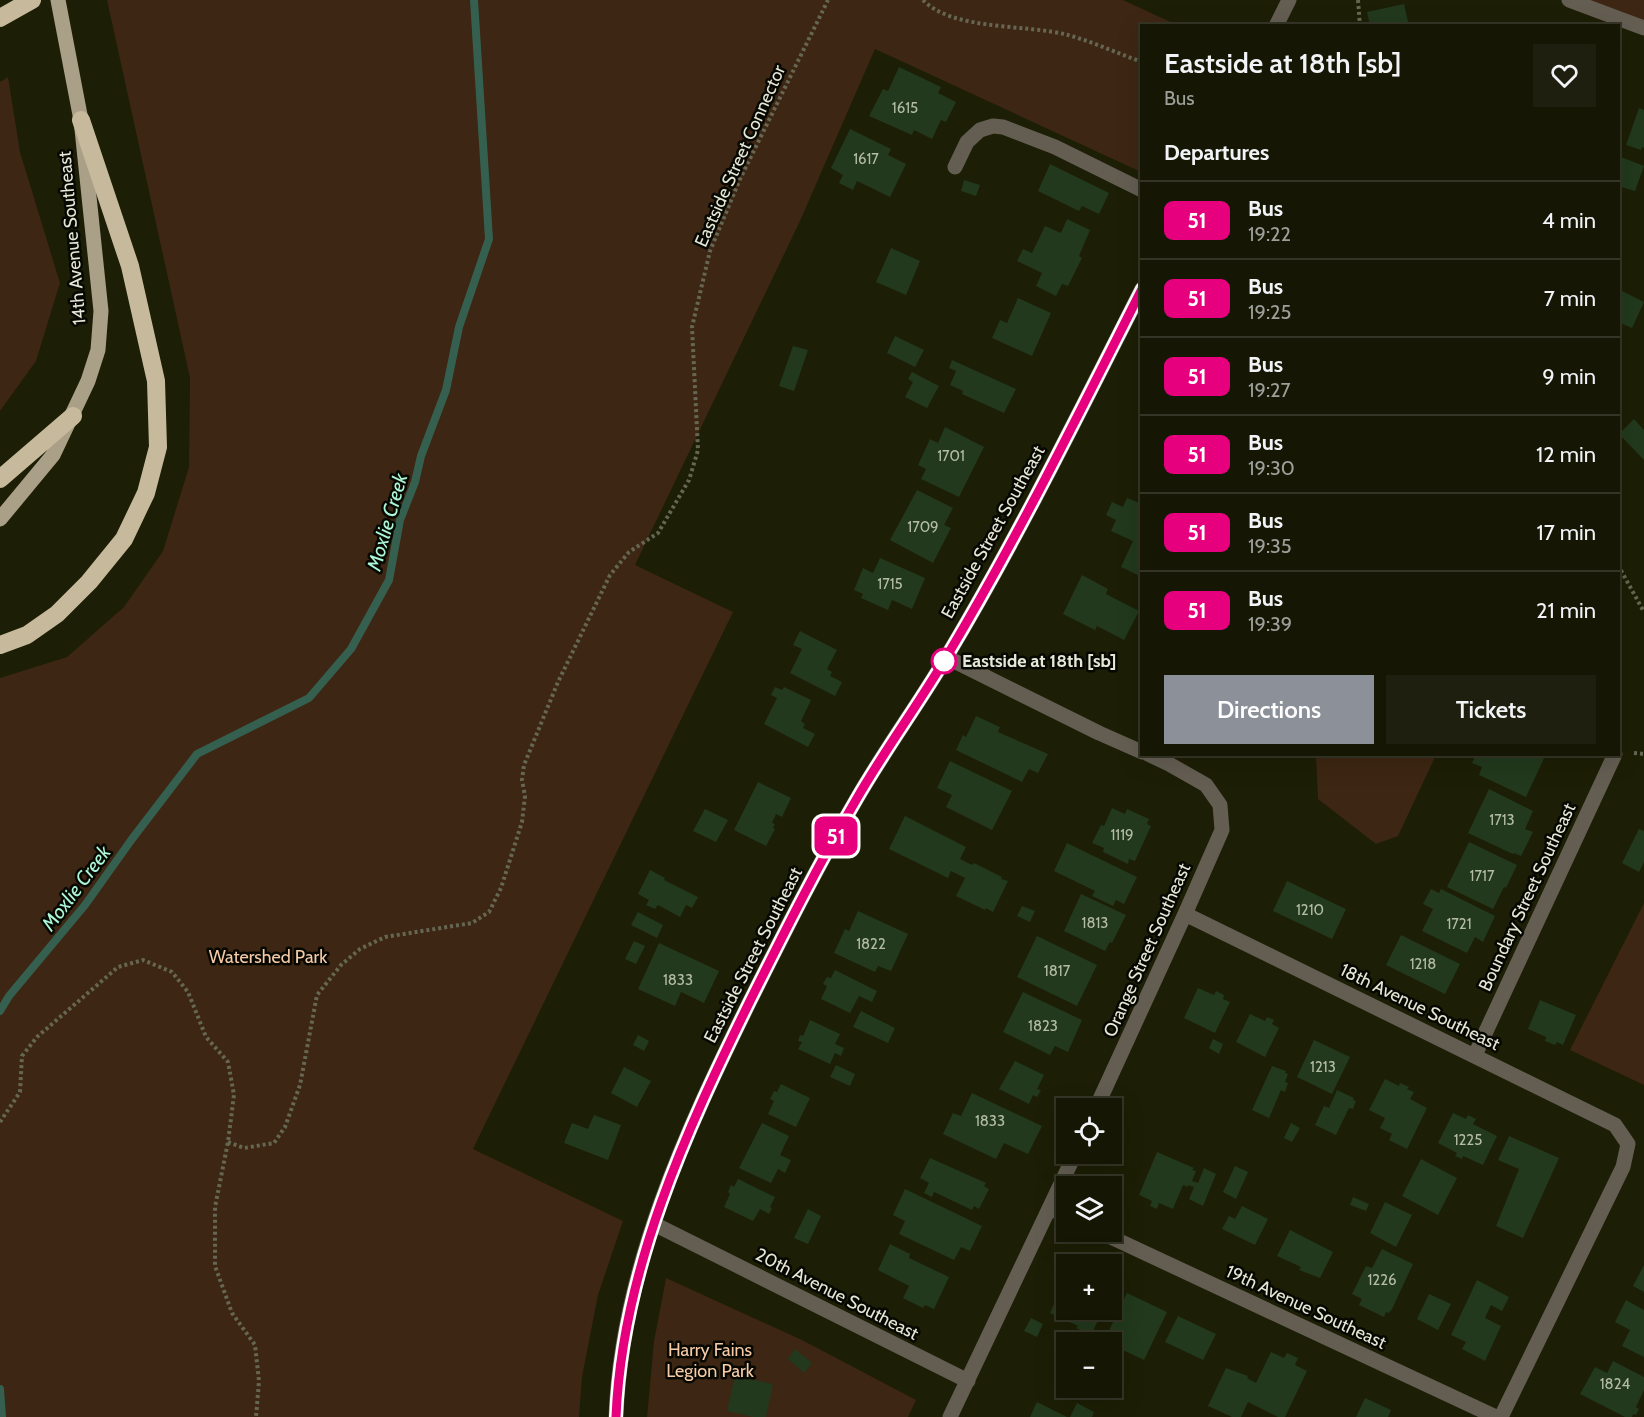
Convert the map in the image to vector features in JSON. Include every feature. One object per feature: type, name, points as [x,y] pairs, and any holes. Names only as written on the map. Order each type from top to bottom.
[{"type":"highway","points":[[0,18],[32,0]]},
{"type":"highway","points":[[0,645],[27,635],[57,614],[89,582],[124,539],[146,493],[158,447],[156,381],[130,266],[81,120]]},
{"type":"highway","points":[[0,479],[73,416]]},
{"type":"main road","name":"14th Avenue Southeast","points":[[0,519],[53,455],[73,416],[98,350],[101,312],[81,120],[58,0]]},
{"type":"street","points":[[1277,24],[1289,0]]},
{"type":"street","points":[[1569,0],[1644,28]]},
{"type":"street","points":[[955,167],[967,142],[980,130],[993,126],[1003,127],[1055,147],[1140,189]]},
{"type":"street","name":"Eastside Street Southeast","points":[[616,1417],[617,1385],[631,1305],[654,1224],[681,1151],[729,1045],[781,940],[856,800],[946,657],[1032,506],[1140,293]]},
{"type":"street","points":[[946,657],[1140,751]]},
{"type":"street","name":"Orange Street Southeast","points":[[1101,1098],[1222,830],[1220,805],[1206,785],[1152,756]]},
{"type":"street","name":"Boundary Street Southeast","points":[[1475,1055],[1614,756]]},
{"type":"street","name":"18th Avenue Southeast","points":[[1185,914],[1616,1125],[1628,1144],[1623,1167],[1498,1417]]},
{"type":"street","points":[[950,1417],[1070,1164]]},
{"type":"street","points":[[1050,1208],[1056,1211]]},
{"type":"street","name":"20th Avenue Southeast","points":[[654,1224],[968,1381]]},
{"type":"street","name":"19th Avenue Southeast","points":[[1122,1242],[1498,1417]]},
{"type":"path","name":"Eastside Street Connector","points":[[228,1142],[244,1148],[274,1143],[285,1127],[300,1085],[317,995],[341,964],[360,949],[385,937],[472,923],[489,912],[497,896],[522,822],[525,796],[522,780],[525,765],[558,682],[610,575],[630,552],[658,533],[689,480],[698,450],[692,327],[710,251],[740,179],[828,0]]},
{"type":"path","points":[[923,0],[930,7],[960,20],[1066,35],[1140,61]]},
{"type":"path","points":[[1358,0],[1360,24]]},
{"type":"path","points":[[1620,569],[1644,612]]},
{"type":"path","points":[[0,1122],[20,1092],[22,1056],[37,1036],[118,967],[144,960],[172,972],[188,992],[206,1037],[228,1062],[234,1095],[228,1142],[215,1207],[215,1266],[232,1313],[255,1345],[259,1381],[256,1417]]},
{"type":"green space","name":"Watershed Park","points":[[107,0],[1123,0],[1175,24],[1140,24],[1140,172],[875,49],[800,221],[635,565],[733,612],[473,1149],[623,1221],[598,1295],[582,1377],[579,1417],[0,1417],[0,678],[67,657],[124,607],[163,551],[189,467],[190,378]]},
{"type":"green space","points":[[1572,0],[1644,0],[1644,27]]},
{"type":"green space","points":[[8,77],[20,152],[60,283],[36,361],[0,411],[0,82]]},
{"type":"green space","points":[[1316,756],[1436,756],[1398,836],[1376,844],[1318,799]]},
{"type":"green space","points":[[1644,903],[1644,1085],[1570,1050]]},
{"type":"green space","name":"Harry Fains Legion Park","points":[[666,1278],[802,1340],[916,1400],[908,1417],[647,1417],[654,1341]]},
{"type":"building","points":[[1404,4],[1409,24],[1370,24],[1367,12]]},
{"type":"building","points":[[899,67],[941,87],[938,93],[956,102],[946,122],[941,120],[932,139],[914,130],[912,135],[869,116],[883,89],[888,91]]},
{"type":"building","points":[[1639,108],[1644,110],[1644,148],[1642,147],[1641,150],[1626,145]]},
{"type":"building","points":[[850,129],[891,149],[888,155],[906,164],[890,197],[857,181],[853,190],[839,183],[843,175],[831,168]]},
{"type":"building","points":[[1621,157],[1644,166],[1635,191],[1620,187]]},
{"type":"building","points":[[1050,164],[1109,193],[1099,214],[1082,206],[1079,211],[1038,191]]},
{"type":"building","points":[[964,180],[980,185],[976,196],[961,191]]},
{"type":"building","points":[[1067,219],[1090,230],[1079,256],[1082,258],[1068,286],[1062,284],[1056,296],[1036,286],[1042,273],[1017,261],[1023,249],[1032,253],[1045,226],[1061,233]]},
{"type":"building","points":[[891,248],[920,261],[906,295],[876,282]]},
{"type":"building","points":[[1620,290],[1644,302],[1632,328],[1620,323]]},
{"type":"building","points":[[1018,298],[1051,313],[1032,356],[992,338],[1000,320],[1007,323]]},
{"type":"building","points":[[895,336],[924,350],[915,367],[887,353]]},
{"type":"building","points":[[793,346],[808,350],[794,391],[779,386]]},
{"type":"building","points":[[952,360],[1016,389],[1004,413],[962,394],[963,391],[950,385],[956,371],[949,368]]},
{"type":"building","points":[[912,372],[939,386],[927,408],[905,397],[913,382],[908,379]]},
{"type":"building","points":[[1634,419],[1644,430],[1644,460],[1620,435]]},
{"type":"building","points":[[945,427],[984,447],[959,497],[921,479],[926,469],[918,465],[930,439],[938,443]]},
{"type":"building","points":[[917,490],[953,508],[944,525],[951,528],[933,563],[890,540]]},
{"type":"building","points":[[1127,498],[1140,503],[1140,576],[1121,567],[1133,541],[1111,531],[1116,520],[1106,515],[1112,502],[1123,507]]},
{"type":"building","points":[[880,558],[925,578],[912,609],[892,600],[888,610],[861,598],[863,594],[854,590],[863,568],[873,573]]},
{"type":"building","points":[[1082,575],[1108,589],[1106,594],[1139,611],[1124,640],[1097,626],[1095,630],[1063,614]]},
{"type":"building","points":[[800,631],[837,650],[827,669],[832,672],[830,676],[842,682],[835,696],[790,673],[802,649],[793,645]]},
{"type":"building","points":[[775,687],[782,690],[784,687],[811,700],[801,721],[805,724],[803,728],[815,734],[808,747],[764,724],[777,698],[771,695]]},
{"type":"building","points":[[976,716],[1000,727],[998,732],[1048,754],[1038,773],[1029,769],[1022,782],[956,750],[963,735],[966,737]]},
{"type":"building","points":[[1475,756],[1545,756],[1526,797],[1479,775],[1482,767],[1472,763]]},
{"type":"building","points":[[950,761],[1012,791],[992,830],[946,807],[952,795],[937,788]]},
{"type":"building","points":[[758,782],[791,798],[782,817],[776,814],[772,823],[775,824],[773,828],[775,829],[766,846],[734,830]]},
{"type":"building","points":[[1489,789],[1533,811],[1525,829],[1533,832],[1521,856],[1468,833]]},
{"type":"building","points":[[1112,808],[1125,814],[1127,809],[1149,819],[1147,824],[1151,826],[1135,861],[1129,859],[1128,864],[1103,852],[1104,848],[1092,843],[1101,825],[1104,826]]},
{"type":"building","points":[[705,809],[728,820],[716,842],[693,831]]},
{"type":"building","points":[[905,816],[966,847],[960,859],[972,865],[974,863],[1008,881],[993,912],[956,896],[965,878],[951,871],[948,878],[889,849]]},
{"type":"building","points":[[1639,829],[1644,831],[1644,862],[1639,872],[1622,863]]},
{"type":"building","points":[[1469,842],[1517,865],[1493,909],[1447,887]]},
{"type":"building","points":[[1067,843],[1137,877],[1124,904],[1116,900],[1113,906],[1092,896],[1095,891],[1054,871]]},
{"type":"building","points":[[650,870],[665,878],[664,880],[698,897],[692,908],[686,905],[680,917],[658,905],[655,909],[646,905],[649,900],[638,894]]},
{"type":"building","points":[[1287,881],[1346,909],[1332,939],[1273,911]]},
{"type":"building","points":[[1431,889],[1439,893],[1441,889],[1495,916],[1483,942],[1475,937],[1467,953],[1422,931],[1433,909],[1423,904]]},
{"type":"building","points":[[1081,894],[1126,915],[1112,943],[1110,942],[1105,951],[1064,931]]},
{"type":"building","points":[[1022,906],[1035,911],[1030,922],[1017,916]]},
{"type":"building","points":[[858,911],[908,934],[891,971],[878,966],[875,972],[834,953],[845,929],[849,931]]},
{"type":"building","points":[[638,912],[663,925],[657,938],[631,925]]},
{"type":"building","points":[[1401,935],[1460,964],[1445,994],[1386,965]]},
{"type":"building","points":[[1037,936],[1097,965],[1077,1006],[1017,977]]},
{"type":"building","points":[[634,941],[645,946],[636,964],[625,959]]},
{"type":"building","points":[[659,943],[719,971],[704,1003],[681,992],[675,1006],[638,989]]},
{"type":"building","points":[[835,970],[877,991],[872,1002],[859,996],[850,1013],[821,999],[827,986],[823,984],[827,977],[831,978]]},
{"type":"building","points":[[1198,988],[1214,995],[1216,991],[1224,995],[1223,999],[1230,1002],[1215,1033],[1184,1018]]},
{"type":"building","points":[[1023,992],[1082,1020],[1068,1052],[1055,1046],[1050,1055],[1003,1032]]},
{"type":"building","points":[[1540,1000],[1576,1015],[1563,1045],[1545,1041],[1546,1037],[1528,1029]]},
{"type":"building","points":[[861,1011],[895,1028],[888,1043],[853,1027]]},
{"type":"building","points":[[1250,1014],[1265,1021],[1267,1017],[1274,1020],[1272,1024],[1279,1028],[1265,1057],[1236,1042]]},
{"type":"building","points":[[810,1020],[840,1034],[835,1044],[844,1048],[841,1056],[835,1053],[830,1064],[798,1049],[802,1042],[798,1041],[800,1035],[803,1036]]},
{"type":"building","points":[[638,1035],[649,1041],[644,1051],[633,1045]]},
{"type":"building","points":[[1213,1039],[1223,1044],[1219,1054],[1209,1048]]},
{"type":"building","points":[[1314,1040],[1350,1057],[1332,1094],[1297,1077]]},
{"type":"building","points":[[1015,1061],[1044,1075],[1037,1089],[1041,1090],[1037,1097],[1033,1095],[1029,1104],[999,1089]]},
{"type":"building","points":[[836,1065],[855,1074],[850,1086],[830,1077]]},
{"type":"building","points":[[1272,1066],[1286,1071],[1285,1073],[1288,1074],[1285,1082],[1288,1083],[1285,1092],[1281,1090],[1269,1118],[1252,1110]]},
{"type":"building","points":[[624,1067],[651,1081],[637,1107],[611,1093]]},
{"type":"building","points":[[1385,1079],[1399,1086],[1400,1083],[1409,1087],[1407,1089],[1414,1092],[1410,1099],[1427,1108],[1407,1149],[1389,1140],[1392,1134],[1380,1128],[1385,1118],[1369,1110]]},
{"type":"building","points":[[781,1084],[810,1098],[796,1127],[768,1114],[774,1101],[770,1099]]},
{"type":"building","points":[[1337,1090],[1356,1101],[1353,1109],[1349,1108],[1336,1135],[1315,1125],[1324,1106],[1329,1108]]},
{"type":"building","points":[[972,1093],[1042,1126],[1028,1154],[1004,1143],[996,1159],[943,1134],[953,1113],[961,1116]]},
{"type":"building","points":[[1453,1113],[1466,1119],[1468,1115],[1476,1119],[1473,1124],[1497,1136],[1483,1165],[1463,1156],[1462,1159],[1455,1156],[1457,1153],[1438,1143]]},
{"type":"building","points":[[594,1115],[621,1125],[608,1160],[564,1143],[572,1123],[588,1129]]},
{"type":"building","points":[[762,1123],[789,1136],[780,1155],[791,1160],[785,1173],[778,1169],[771,1183],[739,1168]]},
{"type":"building","points":[[1291,1123],[1300,1128],[1292,1142],[1284,1138]]},
{"type":"building","points":[[1509,1136],[1559,1158],[1523,1238],[1496,1226],[1519,1169],[1498,1160]]},
{"type":"building","points":[[1157,1152],[1194,1168],[1192,1170],[1196,1171],[1192,1181],[1198,1183],[1204,1168],[1216,1174],[1203,1206],[1189,1199],[1194,1187],[1188,1185],[1188,1187],[1183,1185],[1173,1209],[1159,1203],[1157,1209],[1150,1206],[1152,1201],[1139,1195]]},
{"type":"building","points":[[930,1158],[986,1183],[984,1186],[989,1189],[979,1209],[974,1206],[972,1210],[934,1192],[932,1197],[924,1193],[929,1183],[920,1178]]},
{"type":"building","points":[[1421,1159],[1457,1178],[1438,1215],[1402,1196]]},
{"type":"building","points":[[1235,1166],[1248,1172],[1236,1199],[1223,1192]]},
{"type":"building","points":[[738,1179],[775,1197],[769,1214],[760,1209],[753,1221],[724,1207],[731,1185],[734,1187]]},
{"type":"building","points":[[905,1189],[982,1226],[970,1251],[961,1247],[954,1260],[899,1234],[905,1221],[893,1215]]},
{"type":"building","points":[[1353,1197],[1369,1204],[1366,1211],[1350,1205]]},
{"type":"building","points":[[1385,1202],[1412,1215],[1396,1247],[1370,1233]]},
{"type":"building","points":[[1242,1206],[1268,1219],[1255,1245],[1222,1229],[1229,1216],[1235,1219]]},
{"type":"building","points":[[808,1209],[821,1216],[808,1244],[794,1238]]},
{"type":"building","points":[[1290,1230],[1333,1252],[1320,1278],[1299,1270],[1301,1267],[1277,1256]]},
{"type":"building","points":[[890,1244],[910,1254],[909,1258],[949,1277],[934,1309],[925,1305],[923,1308],[903,1298],[909,1286],[878,1270]]},
{"type":"building","points":[[1382,1249],[1413,1264],[1392,1309],[1389,1313],[1386,1312],[1384,1317],[1359,1305],[1362,1299],[1352,1294],[1366,1266],[1372,1268]]},
{"type":"building","points":[[1644,1265],[1644,1292],[1633,1286]]},
{"type":"building","points":[[1477,1280],[1509,1297],[1502,1311],[1491,1305],[1485,1318],[1501,1326],[1485,1361],[1462,1349],[1466,1342],[1451,1335]]},
{"type":"building","points":[[1127,1293],[1167,1312],[1144,1360],[1122,1350],[1122,1332],[1108,1332],[1114,1320],[1122,1320],[1122,1303]]},
{"type":"building","points":[[1429,1294],[1451,1304],[1438,1330],[1417,1319]]},
{"type":"building","points":[[1056,1300],[1056,1316],[1050,1313]]},
{"type":"building","points":[[1626,1300],[1644,1310],[1644,1357],[1622,1346],[1630,1330],[1615,1322]]},
{"type":"building","points":[[1178,1316],[1216,1334],[1203,1360],[1165,1342]]},
{"type":"building","points":[[1031,1318],[1043,1324],[1037,1337],[1024,1331]]},
{"type":"building","points":[[1065,1320],[1098,1320],[1092,1332],[1085,1332],[1076,1328],[1078,1326]]},
{"type":"building","points":[[795,1349],[812,1363],[804,1373],[788,1359]]},
{"type":"building","points":[[1271,1352],[1284,1358],[1287,1353],[1298,1358],[1295,1365],[1307,1371],[1285,1417],[1278,1417],[1248,1402],[1241,1417],[1232,1417],[1208,1406],[1226,1368],[1248,1376],[1247,1378],[1256,1383]]},
{"type":"building","points":[[1613,1361],[1644,1377],[1644,1390],[1636,1407],[1639,1409],[1632,1417],[1625,1417],[1580,1394],[1595,1367],[1607,1373]]},
{"type":"building","points":[[735,1376],[773,1384],[766,1417],[753,1417],[727,1411]]},
{"type":"building","points":[[1365,1398],[1391,1410],[1388,1417],[1356,1417]]},
{"type":"building","points":[[1037,1402],[1067,1417],[1030,1417]]},
{"type":"building","points":[[1077,1403],[1094,1412],[1092,1417],[1070,1417]]},
{"type":"waterway","name":"Moxlie Creek","points":[[0,1011],[9,996],[85,905],[197,754],[309,698],[351,649],[389,580],[400,520],[446,390],[459,327],[489,239],[474,0]]},
{"type":"waterway","name":"Moxlie Creek","points":[[0,1389],[2,1417]]},
{"type":"bus line","name":"51","points":[[616,1417],[617,1385],[631,1305],[654,1224],[681,1151],[729,1045],[781,940],[856,800],[946,657],[1032,506],[1140,293]]},
{"type":"place","name":"Eastside at 18th [sb]","points":[[944,661]]}]
